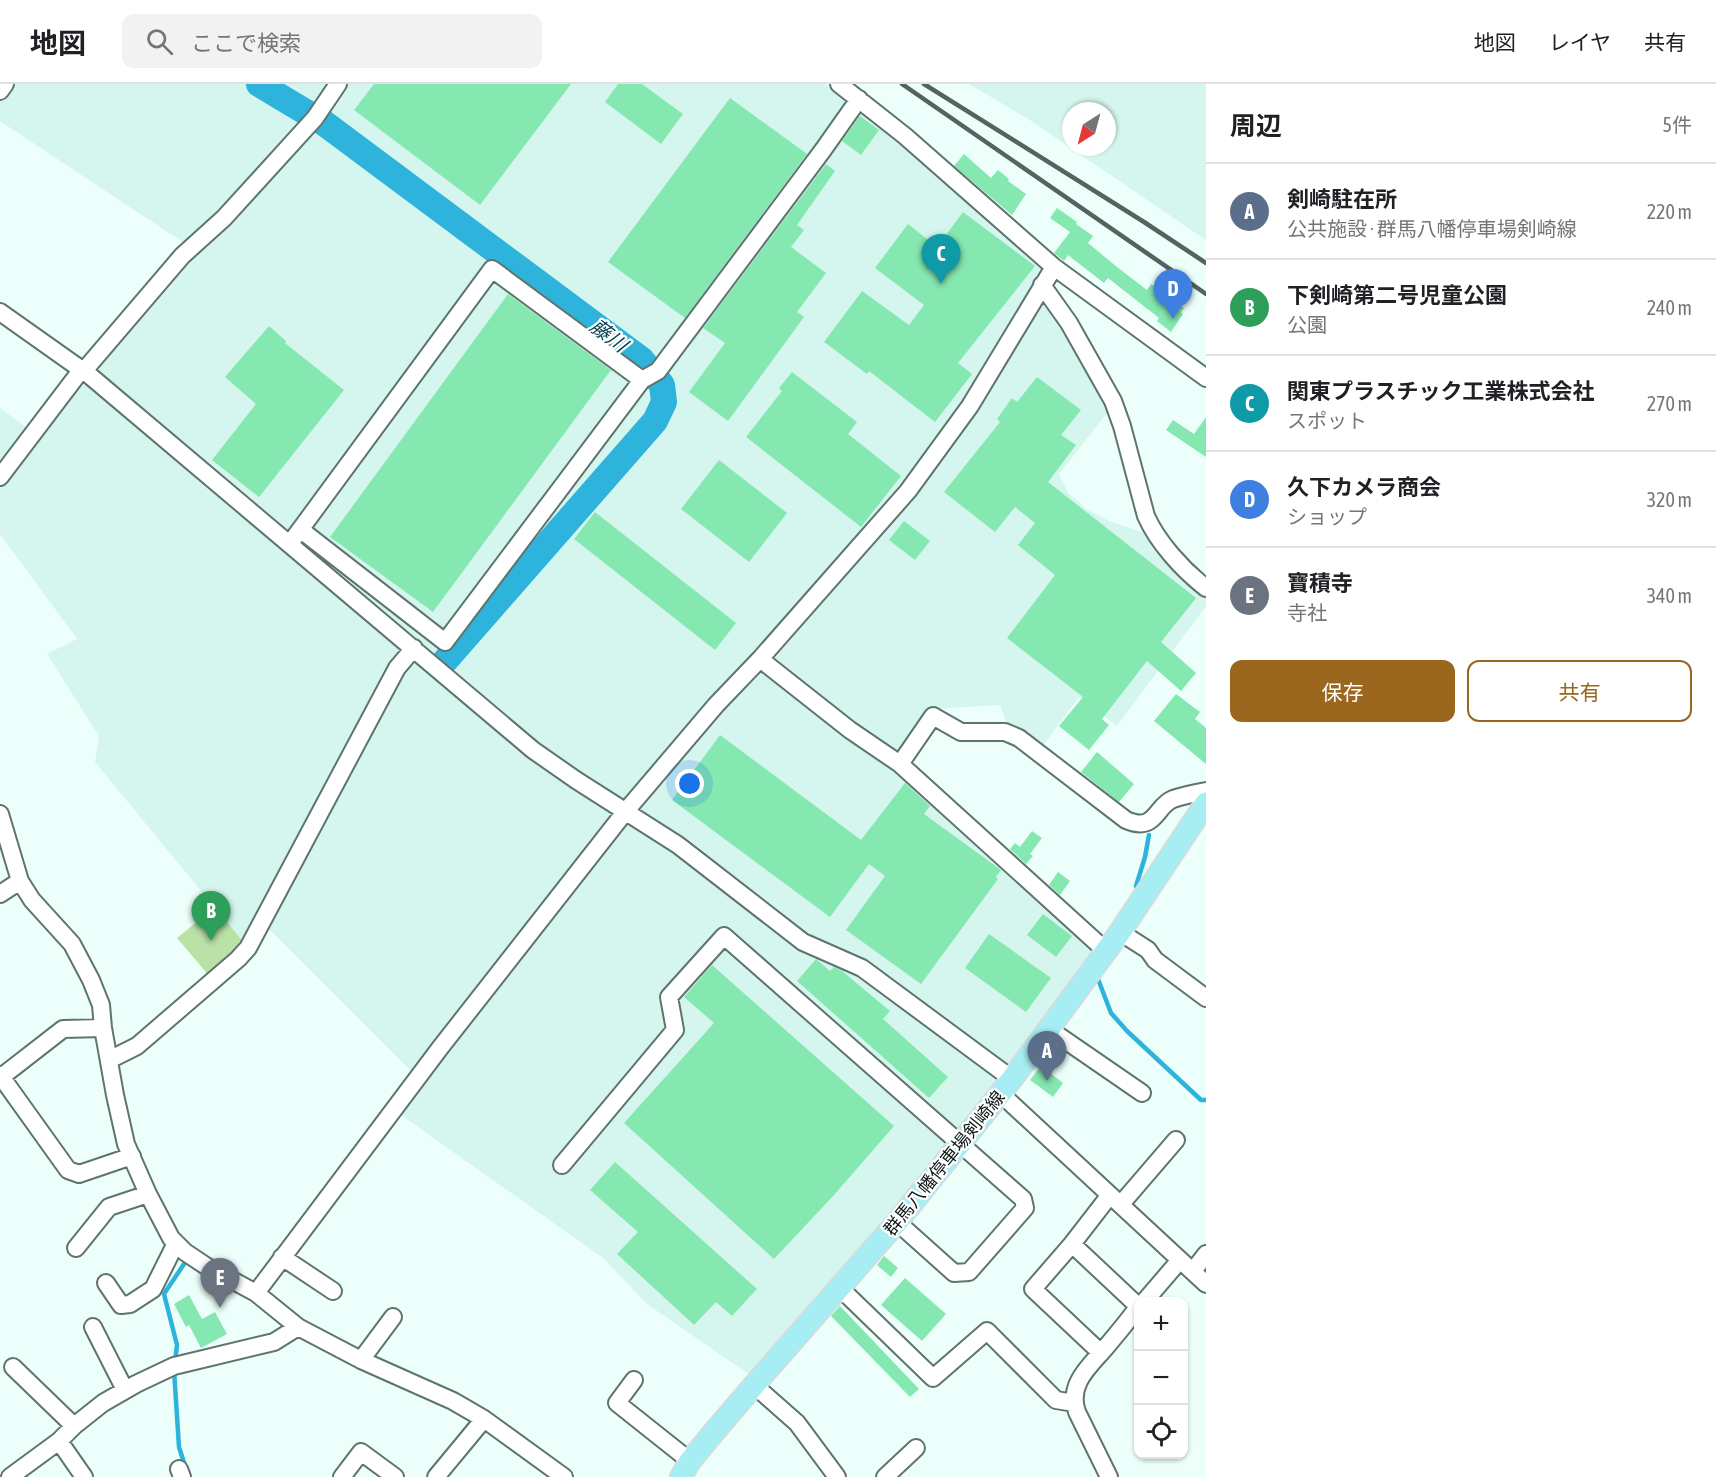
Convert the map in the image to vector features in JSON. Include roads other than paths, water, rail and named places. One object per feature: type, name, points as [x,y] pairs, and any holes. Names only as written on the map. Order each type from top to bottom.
[{"type":"main road","name":"群馬八幡停車場剣崎線","points":[[686,1469],[754,1385],[897,1222],[1006,1086],[1120,932],[1206,803]]},
{"type":"street","points":[[0,91],[5,84]]},
{"type":"street","points":[[0,477],[82,369],[88,366],[182,256],[224,218],[315,118],[338,84]]},
{"type":"street","points":[[839,84],[905,136],[1054,267],[1206,378]]},
{"type":"street","points":[[0,312],[82,369],[295,536],[445,642],[642,380],[658,371],[859,99]]},
{"type":"street","points":[[256,1293],[440,1048],[625,812],[716,705],[908,491],[970,406],[1054,267]]},
{"type":"street","points":[[295,536],[492,269],[642,380]]},
{"type":"street","points":[[1042,285],[1069,323],[1113,401],[1146,516],[1152,529],[1162,543],[1206,588]]},
{"type":"street","points":[[295,536],[414,648],[533,750],[678,845],[803,942],[862,968],[1006,1086],[1115,1200],[1206,1284]]},
{"type":"street","points":[[109,1060],[137,1046],[248,948],[397,668],[414,648]]},
{"type":"street","points":[[760,658],[850,730],[900,765],[1106,951]]},
{"type":"street","points":[[900,765],[933,716],[961,732],[1005,732],[1019,738],[1133,823],[1146,822],[1171,799],[1206,791]]},
{"type":"street","points":[[0,814],[20,881],[32,900],[72,945],[91,980],[101,1005],[114,1095],[126,1144],[171,1238],[185,1252],[206,1266],[256,1293],[298,1327],[361,1360],[453,1401],[484,1419],[560,1476]]},
{"type":"street","points":[[0,894],[20,881]]},
{"type":"street","points":[[1120,932],[1148,950],[1155,960],[1206,998]]},
{"type":"street","points":[[562,1165],[675,1030],[669,997],[724,936],[1023,1199],[1025,1208],[969,1272],[954,1273],[897,1222]]},
{"type":"street","points":[[103,1028],[63,1029],[1,1077],[68,1170],[79,1174],[132,1156]]},
{"type":"street","points":[[1049,1029],[1142,1093]]},
{"type":"street","points":[[1101,1353],[1033,1288],[1072,1244],[1176,1140]]},
{"type":"street","points":[[76,1248],[109,1207],[148,1194]]},
{"type":"street","points":[[106,1283],[121,1305],[130,1304],[153,1289],[176,1243]]},
{"type":"street","points":[[1072,1244],[1134,1303]]},
{"type":"street","points":[[1150,1297],[1186,1266],[1206,1254]]},
{"type":"street","points":[[282,1257],[333,1292]]},
{"type":"street","points":[[840,1288],[933,1378],[987,1331],[1056,1400],[1074,1403]]},
{"type":"street","points":[[1109,1477],[1074,1403],[1075,1393],[1086,1369],[1134,1312]]},
{"type":"street","points":[[361,1360],[393,1317]]},
{"type":"street","points":[[9,1477],[59,1441],[103,1403],[125,1390],[174,1366],[274,1342],[298,1327]]},
{"type":"street","points":[[93,1328],[125,1390]]},
{"type":"street","points":[[13,1367],[74,1426]]},
{"type":"street","points":[[633,1380],[617,1403],[686,1469]]},
{"type":"street","points":[[754,1385],[796,1423],[837,1477]]},
{"type":"street","points":[[436,1477],[484,1419]]},
{"type":"street","points":[[59,1441],[84,1477]]},
{"type":"street","points":[[885,1477],[916,1448]]},
{"type":"street","points":[[342,1477],[361,1452],[395,1477]]},
{"type":"waterway","name":"藤川","points":[[259,84],[324,123],[642,360],[662,385],[664,402],[655,421],[445,661]]},
{"type":"waterway","points":[[1136,886],[1149,835]]},
{"type":"waterway","points":[[1098,979],[1111,1013],[1127,1031],[1201,1100],[1206,1100]]},
{"type":"waterway","points":[[175,1362],[177,1345],[164,1294],[186,1261]]},
{"type":"waterway","points":[[174,1370],[179,1447],[185,1466]]},
{"type":"railway","points":[[902,84],[1206,294]]},
{"type":"railway","points":[[924,84],[1206,263]]},
{"type":"place","name":"関東プラスチック工業株式会社","points":[[941,284]]},
{"type":"place","name":"久下カメラ商会","points":[[1173,319]]},
{"type":"place","name":"下剣崎第二号児童公園","points":[[211,941]]},
{"type":"place","name":"剣崎駐在所","points":[[1047,1081]]},
{"type":"place","name":"寶積寺","points":[[220,1308]]}]
